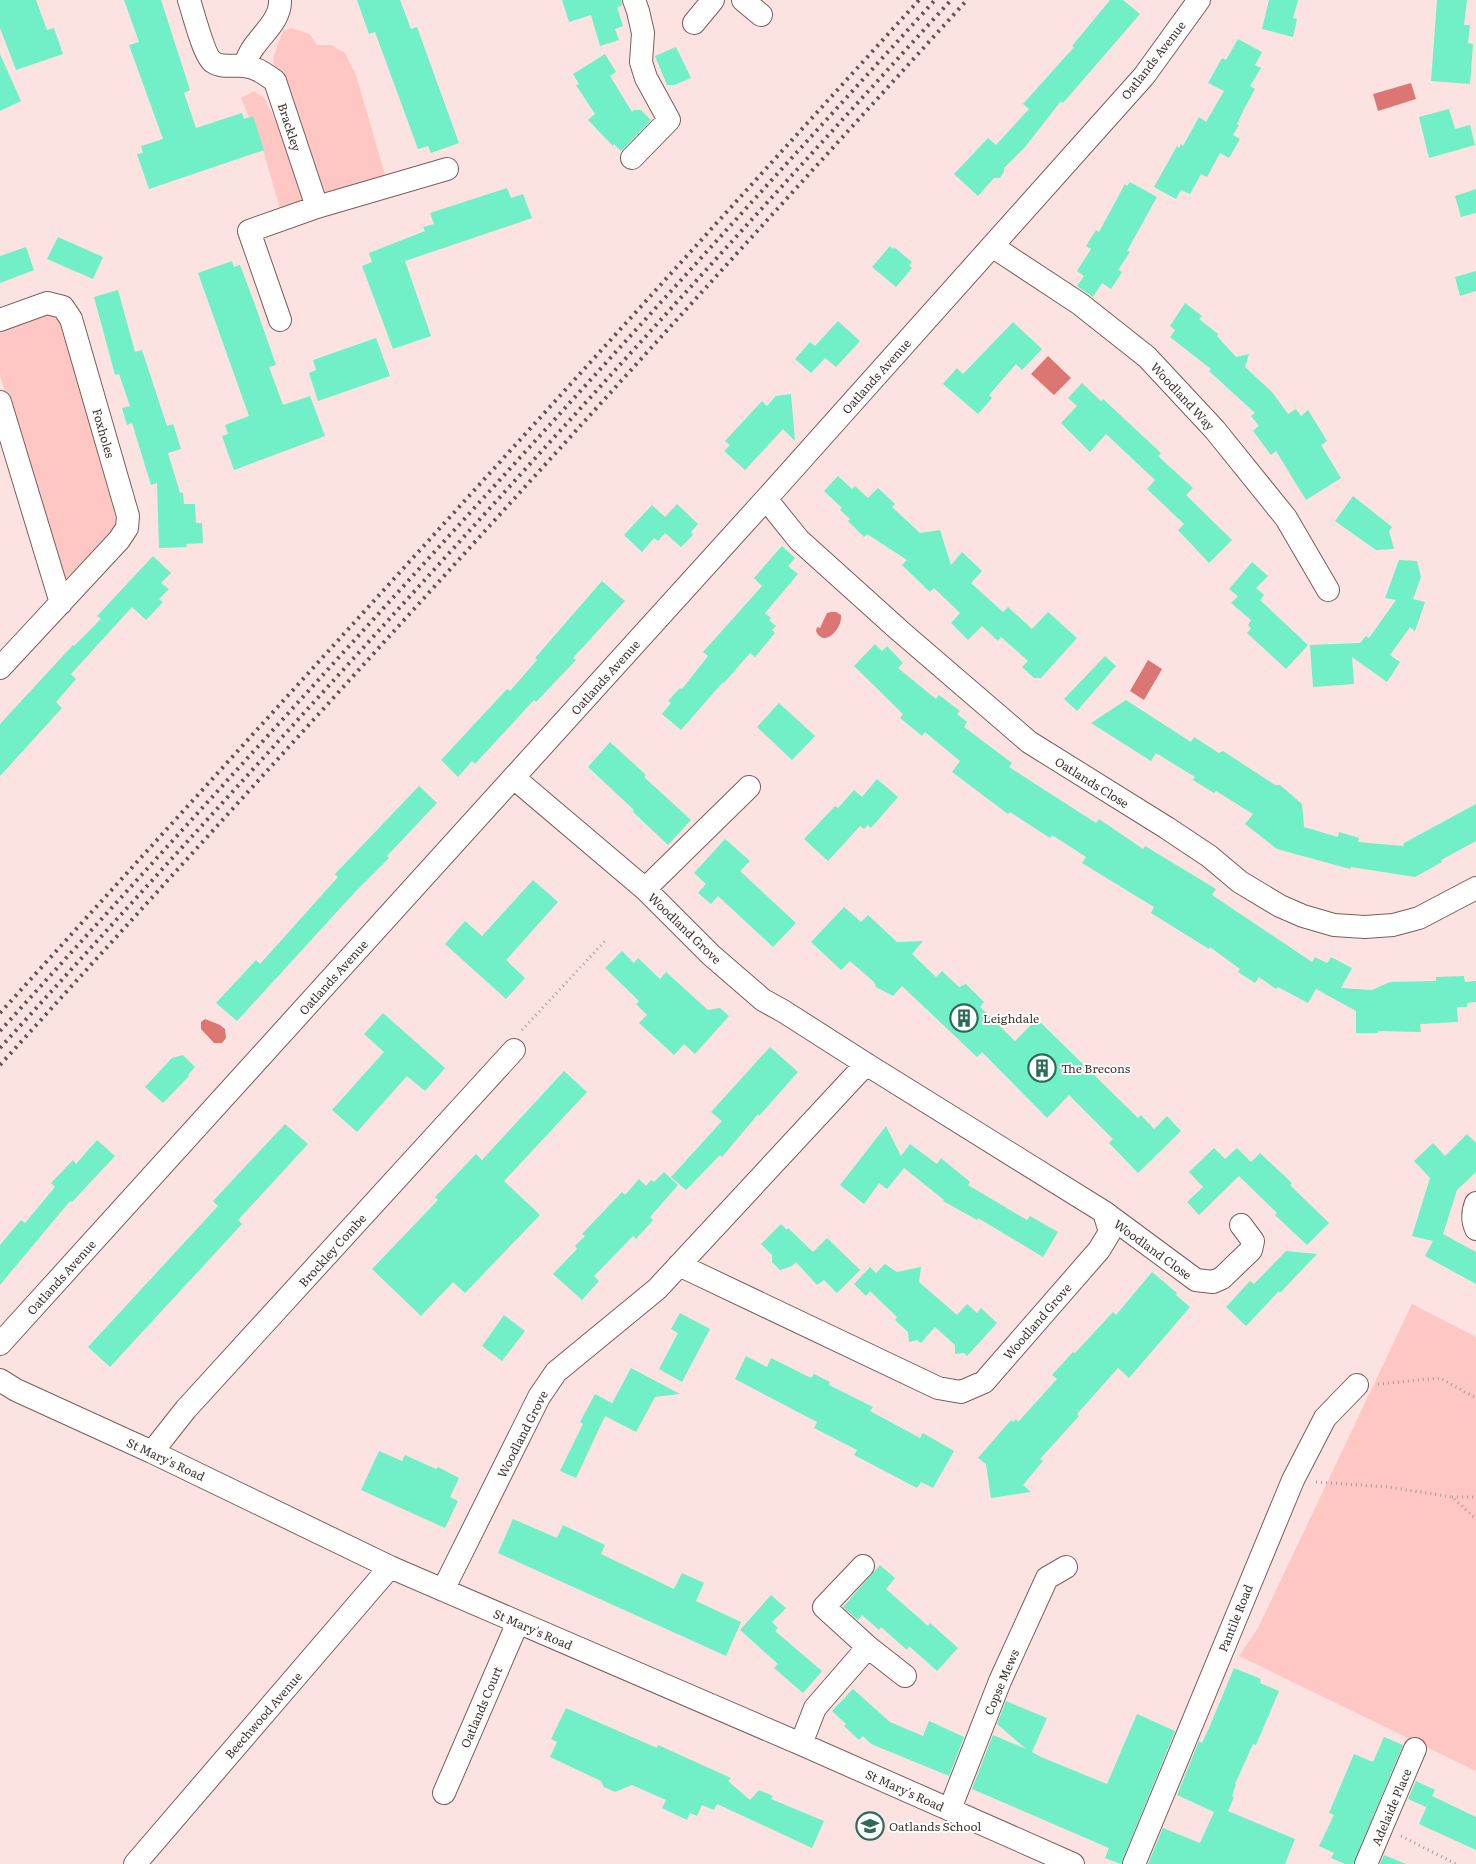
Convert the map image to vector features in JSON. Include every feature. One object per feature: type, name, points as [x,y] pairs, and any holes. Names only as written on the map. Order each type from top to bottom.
[{"type":"street","name":"Brackley","points":[[189,0],[209,58],[213,63],[223,66],[244,66],[258,69],[275,81],[317,208]]},
{"type":"street","points":[[244,66],[252,48],[269,30],[280,5],[280,0]]},
{"type":"street","points":[[632,158],[670,120],[646,78],[641,62],[642,33],[638,10],[634,0]]},
{"type":"street","points":[[694,22],[713,0]]},
{"type":"street","points":[[743,0],[761,14]]},
{"type":"street","name":"Oatlands Avenue","points":[[0,1344],[766,499],[1144,76],[1199,0]]},
{"type":"street","points":[[280,320],[249,231],[317,208],[447,169]]},
{"type":"street","name":"Woodland Way","points":[[992,246],[1080,304],[1147,357],[1215,430],[1286,518],[1328,590]]},
{"type":"street","name":"Foxholes","points":[[0,320],[47,303],[63,307],[71,318],[128,516],[127,528],[119,540],[0,668]]},
{"type":"street","points":[[0,402],[61,603]]},
{"type":"street","name":"Oatlands Close","points":[[766,499],[799,540],[900,631],[1029,742],[1167,828],[1209,856],[1240,882],[1280,906],[1303,916],[1334,925],[1365,927],[1393,925],[1419,918],[1476,888]]},
{"type":"street","name":"Woodland Grove","points":[[514,778],[645,889],[711,955],[763,1000],[784,1011],[1104,1212],[1110,1232],[1100,1250],[984,1382],[961,1392],[938,1388],[679,1265]]},
{"type":"street","points":[[645,889],[749,787]]},
{"type":"street","name":"Brockley Combe","points":[[152,1452],[186,1409],[514,1050]]},
{"type":"street","name":"Woodland Grove","points":[[444,1590],[539,1397],[556,1372],[650,1294],[866,1064]]},
{"type":"street","points":[[1476,1204],[1473,1211],[1473,1220],[1476,1229]]},
{"type":"street","name":"Woodland Close","points":[[1104,1212],[1196,1280],[1213,1282],[1222,1278],[1251,1250],[1253,1240],[1241,1225]]},
{"type":"street","name":"St Mary's Road","points":[[0,1380],[16,1390],[152,1452],[390,1567],[801,1744],[1073,1864]]},
{"type":"street","name":"Pantile Road","points":[[1134,1864],[1293,1480],[1325,1418],[1357,1386]]},
{"type":"street","points":[[863,1566],[824,1607],[868,1647],[906,1676]]},
{"type":"street","name":"Beechwood Avenue","points":[[135,1864],[390,1567]]},
{"type":"street","name":"Copse Mews","points":[[950,1809],[1000,1681],[1047,1578],[1066,1567]]},
{"type":"street","name":"Oatlands Court","points":[[444,1793],[518,1622]]},
{"type":"street","points":[[801,1744],[815,1708],[868,1647]]},
{"type":"street","name":"Adelaide Place","points":[[1366,1864],[1415,1749]]},
{"type":"path","points":[[514,1050],[522,1028],[605,941]]},
{"type":"path","points":[[1357,1386],[1440,1378],[1476,1398]]},
{"type":"path","points":[[1293,1480],[1388,1487],[1452,1497],[1476,1497]]},
{"type":"path","points":[[1452,1497],[1476,1519]]},
{"type":"path","points":[[1382,1827],[1456,1864]]},
{"type":"shaded area","points":[[291,28],[310,34],[317,45],[331,45],[345,53],[356,75],[388,185],[317,207],[275,81],[273,58],[283,31]]},
{"type":"shaded area","points":[[1411,83],[1416,99],[1378,111],[1373,94]]},
{"type":"shaded area","points":[[254,91],[264,98],[275,119],[302,187],[304,201],[283,219],[253,116],[249,117],[241,98]]},
{"type":"shaded area","points":[[45,311],[55,315],[61,323],[116,519],[113,529],[66,579],[59,575],[0,375],[0,326]]},
{"type":"shaded area","points":[[1048,356],[1071,378],[1054,395],[1031,374]]},
{"type":"shaded area","points":[[831,612],[841,615],[841,620],[836,631],[824,638],[819,636],[816,631],[817,627],[820,628],[827,613]]},
{"type":"shaded area","points":[[1148,660],[1162,669],[1144,700],[1130,691]]},
{"type":"shaded area","points":[[205,1019],[225,1029],[226,1038],[222,1043],[214,1043],[201,1029],[201,1022]]},
{"type":"shaded area","points":[[1412,1304],[1476,1337],[1476,1771],[1239,1656],[1258,1628]]},
{"type":"building","points":[[0,0],[36,0],[47,30],[54,28],[63,54],[16,70],[0,28]]},
{"type":"building","points":[[124,0],[161,0],[190,90],[184,93],[196,128],[242,113],[244,119],[253,116],[264,150],[149,189],[137,154],[143,153],[141,146],[163,139],[129,45],[139,42]]},
{"type":"building","points":[[357,0],[400,0],[411,29],[417,27],[459,143],[431,153],[428,146],[418,149],[375,32],[369,34]]},
{"type":"building","points":[[562,0],[621,0],[622,6],[617,7],[623,26],[615,29],[619,40],[600,46],[591,15],[569,22]]},
{"type":"building","points":[[1110,0],[1123,0],[1140,14],[1063,103],[1061,101],[1025,147],[1004,168],[1000,178],[994,178],[978,196],[954,174],[988,138],[996,145],[1029,109],[1023,104],[1074,47],[1072,46]]},
{"type":"building","points":[[1269,0],[1298,0],[1293,18],[1297,19],[1293,37],[1262,29]]},
{"type":"building","points":[[1437,0],[1467,0],[1464,25],[1470,25],[1468,43],[1473,44],[1470,84],[1431,81]]},
{"type":"building","points":[[1238,39],[1262,52],[1255,65],[1261,68],[1250,86],[1255,89],[1233,135],[1240,139],[1229,158],[1220,153],[1207,177],[1201,174],[1190,194],[1181,190],[1176,199],[1154,187],[1177,146],[1179,148],[1181,144],[1183,146],[1199,117],[1206,122],[1224,91],[1208,83],[1222,58],[1226,60]]},
{"type":"building","points":[[676,47],[691,78],[674,85],[667,85],[655,56]]},
{"type":"building","points":[[0,54],[21,101],[0,111]]},
{"type":"building","points":[[605,54],[616,72],[610,76],[632,112],[634,110],[641,110],[651,120],[621,151],[614,144],[613,146],[588,120],[595,114],[576,85],[579,84],[573,74]]},
{"type":"building","points":[[1449,109],[1455,129],[1470,125],[1475,145],[1429,158],[1419,117]]},
{"type":"building","points":[[1130,182],[1157,197],[1127,251],[1130,252],[1118,270],[1122,272],[1111,289],[1102,283],[1093,297],[1077,286],[1084,276],[1077,271],[1091,249],[1086,246],[1096,230],[1099,232],[1125,184],[1127,186]]},
{"type":"building","points":[[507,188],[511,198],[523,194],[532,218],[405,261],[431,336],[393,349],[362,266],[372,262],[369,253],[425,231],[423,227],[434,224],[430,213]]},
{"type":"building","points":[[1476,189],[1476,213],[1461,217],[1455,196]]},
{"type":"building","points":[[58,237],[103,257],[93,279],[47,259]]},
{"type":"building","points":[[890,246],[893,249],[894,247],[912,262],[909,265],[912,268],[896,287],[872,267]]},
{"type":"building","points":[[26,247],[34,270],[0,283],[0,256]]},
{"type":"building","points":[[232,261],[234,267],[240,265],[254,302],[276,365],[269,367],[283,405],[310,396],[325,436],[234,470],[222,436],[228,434],[225,425],[249,416],[198,273]]},
{"type":"building","points":[[1476,271],[1476,291],[1460,296],[1455,277]]},
{"type":"building","points":[[118,290],[135,352],[142,350],[167,426],[173,424],[181,449],[168,453],[180,493],[183,493],[184,504],[195,504],[196,523],[202,523],[203,543],[186,544],[187,547],[159,548],[157,483],[151,485],[132,423],[127,425],[122,408],[130,406],[119,374],[115,375],[94,297]]},
{"type":"building","points":[[1185,303],[1202,316],[1199,319],[1218,334],[1217,336],[1236,357],[1249,354],[1245,367],[1272,392],[1288,414],[1296,409],[1301,416],[1308,410],[1327,441],[1321,445],[1341,478],[1306,500],[1276,451],[1271,455],[1253,431],[1259,426],[1251,416],[1255,413],[1209,371],[1211,369],[1170,337],[1175,330],[1170,326]]},
{"type":"building","points":[[838,321],[860,341],[836,367],[825,358],[811,373],[795,359],[810,342],[815,346]]},
{"type":"building","points":[[1013,322],[1042,349],[1022,370],[1016,364],[989,395],[992,398],[978,414],[943,384],[957,368],[963,374]]},
{"type":"building","points":[[376,338],[390,376],[318,401],[309,373],[316,370],[313,360]]},
{"type":"building","points":[[1082,383],[1101,401],[1103,399],[1161,453],[1158,456],[1193,488],[1186,495],[1232,540],[1209,563],[1178,530],[1184,524],[1147,489],[1155,480],[1106,434],[1090,452],[1061,423],[1077,406],[1068,398]]},
{"type":"building","points":[[791,394],[795,441],[783,429],[745,470],[724,451],[730,445],[725,441],[762,401],[767,406],[776,396]]},
{"type":"building","points":[[838,476],[852,489],[855,486],[868,498],[878,488],[895,504],[892,507],[920,533],[940,530],[951,565],[962,552],[982,571],[971,583],[1003,612],[1008,607],[1032,629],[1048,612],[1077,638],[1041,678],[1034,678],[1022,667],[1028,661],[1001,637],[998,641],[982,626],[968,640],[951,623],[960,613],[934,588],[930,592],[902,565],[907,560],[867,534],[864,537],[848,521],[850,519],[840,510],[842,508],[824,491]]},
{"type":"building","points":[[1353,496],[1392,527],[1389,531],[1394,549],[1376,550],[1335,521]]},
{"type":"building","points":[[677,504],[698,524],[691,532],[693,535],[681,547],[665,533],[658,541],[654,538],[642,552],[624,535],[652,505],[665,517]]},
{"type":"building","points":[[782,546],[795,558],[788,566],[798,574],[765,613],[776,626],[772,630],[775,633],[755,657],[750,653],[681,730],[662,714],[671,703],[668,701],[680,688],[682,689],[708,656],[703,652],[762,586],[754,578]]},
{"type":"building","points":[[153,556],[171,573],[161,583],[169,589],[159,599],[163,602],[146,620],[132,607],[71,674],[76,679],[56,702],[62,708],[0,776],[0,724],[73,645],[101,619],[97,616]]},
{"type":"building","points":[[1399,560],[1417,561],[1421,577],[1413,599],[1425,602],[1415,631],[1410,627],[1390,655],[1400,662],[1387,682],[1352,657],[1354,684],[1313,687],[1310,645],[1360,643],[1366,636],[1369,638],[1396,600],[1385,598]]},
{"type":"building","points":[[1252,562],[1268,576],[1256,588],[1264,595],[1260,600],[1308,645],[1286,669],[1247,633],[1251,628],[1248,625],[1251,620],[1231,603],[1238,596],[1229,589]]},
{"type":"building","points":[[602,581],[625,601],[573,658],[576,660],[536,702],[534,700],[475,764],[472,761],[458,777],[441,760],[507,689],[510,691],[537,660],[535,658]]},
{"type":"building","points":[[875,644],[882,651],[887,646],[903,663],[898,668],[936,699],[939,695],[960,711],[957,714],[967,722],[964,727],[1012,763],[1009,767],[1096,823],[1099,819],[1143,849],[1145,846],[1216,889],[1212,895],[1312,962],[1315,957],[1327,963],[1331,957],[1352,968],[1341,988],[1372,990],[1390,982],[1436,981],[1436,977],[1464,976],[1465,982],[1476,981],[1476,1002],[1467,1003],[1467,1007],[1457,1007],[1458,1022],[1420,1024],[1421,1032],[1378,1031],[1378,1033],[1356,1033],[1356,1011],[1316,989],[1308,1003],[1278,987],[1276,989],[1259,977],[1255,983],[1238,972],[1240,969],[1210,947],[1209,949],[1151,913],[1154,907],[1082,863],[1086,857],[1052,835],[1050,838],[1010,812],[1008,814],[952,772],[960,761],[925,732],[922,736],[900,718],[903,714],[854,666]]},
{"type":"building","points":[[1105,656],[1116,666],[1077,711],[1064,699]]},
{"type":"building","points":[[1126,700],[1191,742],[1194,737],[1219,753],[1223,751],[1275,785],[1280,785],[1302,804],[1304,827],[1338,837],[1339,832],[1359,838],[1358,842],[1403,846],[1404,843],[1476,804],[1476,841],[1415,877],[1351,867],[1350,869],[1277,849],[1245,824],[1253,814],[1216,791],[1214,793],[1193,780],[1195,777],[1156,753],[1151,761],[1091,723]]},
{"type":"building","points":[[779,703],[815,736],[792,760],[757,727]]},
{"type":"building","points":[[610,742],[646,775],[644,777],[691,820],[668,845],[588,767]]},
{"type":"building","points":[[877,779],[898,797],[871,828],[868,825],[864,829],[860,826],[828,861],[804,839],[835,806],[838,808],[854,790],[862,797]]},
{"type":"building","points":[[419,786],[437,803],[387,856],[389,858],[355,892],[237,1021],[216,1003],[256,960],[260,964],[338,877],[335,874]]},
{"type":"building","points":[[725,839],[750,861],[740,871],[796,923],[773,947],[718,896],[711,904],[698,893],[706,884],[694,873]]},
{"type":"building","points":[[533,880],[558,902],[506,960],[525,978],[506,999],[445,944],[465,921],[482,936]]},
{"type":"building","points":[[844,907],[861,922],[868,915],[897,942],[923,941],[912,954],[936,977],[942,971],[959,987],[966,984],[984,1002],[980,1007],[1015,1041],[1037,1019],[1138,1118],[1141,1115],[1154,1129],[1167,1116],[1181,1131],[1138,1173],[1109,1143],[1113,1139],[1069,1095],[1047,1118],[982,1052],[977,1057],[902,986],[893,996],[876,987],[874,982],[850,961],[841,970],[811,942]]},
{"type":"building","points":[[622,951],[634,963],[638,958],[660,979],[666,972],[708,1010],[720,1008],[729,1016],[695,1054],[684,1044],[674,1055],[639,1023],[647,1015],[636,1004],[639,1001],[605,968]]},
{"type":"building","points":[[383,1013],[445,1068],[425,1091],[407,1076],[357,1132],[332,1110],[384,1052],[364,1034]]},
{"type":"building","points":[[770,1047],[798,1072],[759,1116],[758,1114],[722,1157],[720,1155],[686,1190],[671,1177],[722,1121],[711,1112]]},
{"type":"building","points":[[183,1055],[195,1067],[163,1103],[145,1087],[172,1058]]},
{"type":"building","points":[[564,1071],[587,1092],[504,1181],[540,1215],[465,1293],[453,1282],[421,1316],[372,1269],[438,1200],[435,1197],[476,1154],[482,1160]]},
{"type":"building","points":[[285,1124],[308,1144],[238,1220],[242,1224],[110,1367],[88,1347],[218,1206],[213,1201]]},
{"type":"building","points":[[886,1126],[901,1156],[910,1144],[937,1164],[941,1158],[970,1182],[968,1185],[1027,1220],[1030,1216],[1058,1232],[1043,1257],[978,1218],[977,1220],[943,1201],[904,1168],[887,1189],[879,1183],[864,1204],[840,1185]]},
{"type":"building","points":[[1467,1134],[1476,1143],[1476,1172],[1457,1190],[1443,1234],[1476,1252],[1476,1284],[1425,1256],[1433,1241],[1412,1236],[1430,1178],[1414,1161],[1433,1143],[1445,1156]]},
{"type":"building","points":[[97,1140],[115,1156],[72,1202],[70,1201],[0,1285],[0,1245],[21,1220],[25,1223],[55,1187],[51,1183],[73,1160],[76,1164]]},
{"type":"building","points":[[1214,1148],[1225,1159],[1237,1148],[1251,1162],[1260,1153],[1292,1183],[1290,1185],[1329,1223],[1307,1245],[1275,1215],[1277,1213],[1239,1176],[1199,1215],[1187,1202],[1203,1187],[1189,1172]]},
{"type":"building","points":[[664,1172],[678,1185],[650,1217],[653,1220],[636,1239],[633,1236],[594,1276],[599,1281],[582,1300],[553,1274],[577,1249],[575,1246],[585,1236],[582,1234],[622,1192],[625,1195],[639,1179],[646,1186],[651,1180],[654,1182]]},
{"type":"building","points":[[781,1224],[787,1230],[788,1228],[813,1252],[827,1238],[860,1270],[837,1293],[824,1280],[817,1285],[796,1262],[792,1266],[780,1270],[772,1262],[772,1255],[761,1244]]},
{"type":"building","points":[[1286,1251],[1317,1254],[1246,1326],[1226,1307],[1250,1281],[1254,1284]]},
{"type":"building","points":[[885,1264],[897,1272],[921,1267],[919,1282],[957,1315],[967,1304],[977,1313],[981,1308],[997,1323],[967,1356],[964,1353],[955,1354],[955,1345],[935,1327],[921,1343],[917,1340],[909,1342],[908,1332],[895,1320],[897,1317],[870,1291],[866,1296],[854,1284],[870,1267],[876,1273]]},
{"type":"building","points":[[1152,1272],[1190,1307],[1129,1378],[1118,1368],[1077,1414],[1079,1416],[1040,1459],[1043,1461],[1023,1485],[1031,1492],[991,1498],[986,1464],[978,1458],[1011,1420],[1013,1422],[1016,1419],[1018,1422],[1057,1379],[1052,1375],[1113,1312],[1116,1315]]},
{"type":"building","points":[[680,1313],[710,1329],[682,1382],[659,1369],[678,1333],[671,1329]]},
{"type":"building","points":[[504,1315],[525,1331],[502,1361],[482,1346]]},
{"type":"building","points":[[746,1356],[767,1367],[771,1358],[811,1378],[814,1374],[830,1382],[829,1385],[873,1407],[870,1411],[920,1438],[923,1433],[954,1451],[933,1488],[921,1482],[917,1488],[854,1455],[857,1450],[814,1428],[817,1422],[735,1379]]},
{"type":"building","points":[[631,1368],[680,1394],[655,1397],[636,1432],[605,1416],[576,1478],[560,1471],[583,1424],[580,1422],[595,1394],[612,1403],[608,1411]]},
{"type":"building","points":[[379,1451],[402,1461],[405,1455],[436,1469],[438,1467],[459,1478],[450,1497],[458,1501],[445,1528],[361,1490]]},
{"type":"building","points":[[513,1519],[557,1538],[563,1525],[605,1545],[601,1554],[674,1589],[682,1573],[704,1583],[696,1601],[741,1622],[726,1656],[498,1553]]},
{"type":"building","points":[[880,1565],[895,1578],[886,1589],[928,1626],[930,1623],[958,1648],[937,1671],[909,1646],[907,1650],[881,1627],[879,1630],[862,1615],[858,1620],[843,1607]]},
{"type":"building","points":[[771,1595],[786,1608],[772,1622],[778,1628],[775,1631],[822,1671],[803,1693],[774,1668],[778,1664],[740,1630]]},
{"type":"building","points":[[1234,1668],[1261,1679],[1260,1683],[1279,1691],[1256,1745],[1253,1744],[1235,1784],[1232,1796],[1234,1797],[1228,1811],[1295,1839],[1285,1864],[1148,1864],[1163,1828],[1200,1843],[1214,1812],[1177,1795],[1199,1741],[1202,1743]]},
{"type":"building","points":[[853,1689],[890,1722],[923,1736],[929,1721],[964,1737],[949,1776],[871,1744],[863,1736],[859,1740],[832,1711]]},
{"type":"building","points":[[1006,1701],[1047,1718],[1032,1752],[1107,1784],[1137,1714],[1175,1731],[1121,1864],[1105,1858],[1109,1848],[972,1789],[993,1735],[1026,1749],[997,1724]]},
{"type":"building","points":[[566,1708],[657,1748],[658,1745],[731,1778],[728,1781],[750,1800],[759,1790],[773,1796],[771,1799],[824,1821],[812,1848],[717,1804],[714,1810],[702,1805],[697,1816],[690,1813],[687,1820],[662,1808],[666,1800],[632,1785],[615,1792],[604,1787],[601,1781],[550,1757],[557,1742],[551,1739]]},
{"type":"building","points":[[1384,1737],[1403,1745],[1353,1864],[1345,1864],[1331,1858],[1334,1853],[1319,1846],[1334,1815],[1329,1813],[1354,1754],[1373,1762]]},
{"type":"building","points":[[1416,1781],[1435,1790],[1432,1796],[1476,1817],[1476,1850],[1419,1824],[1430,1799],[1426,1807],[1408,1799]]},
{"type":"building","points":[[1384,1855],[1406,1864],[1380,1864]]},
{"type":"railway","points":[[0,1013],[919,0]]},
{"type":"railway","points":[[0,1031],[935,0]]},
{"type":"railway","points":[[0,1048],[951,0]]},
{"type":"railway","points":[[0,1065],[967,0]]},
{"type":"place","name":"Leighdale","points":[[964,1018]]},
{"type":"place","name":"The Brecons","points":[[1042,1068]]},
{"type":"place","name":"Oatlands School","points":[[870,1826]]}]
